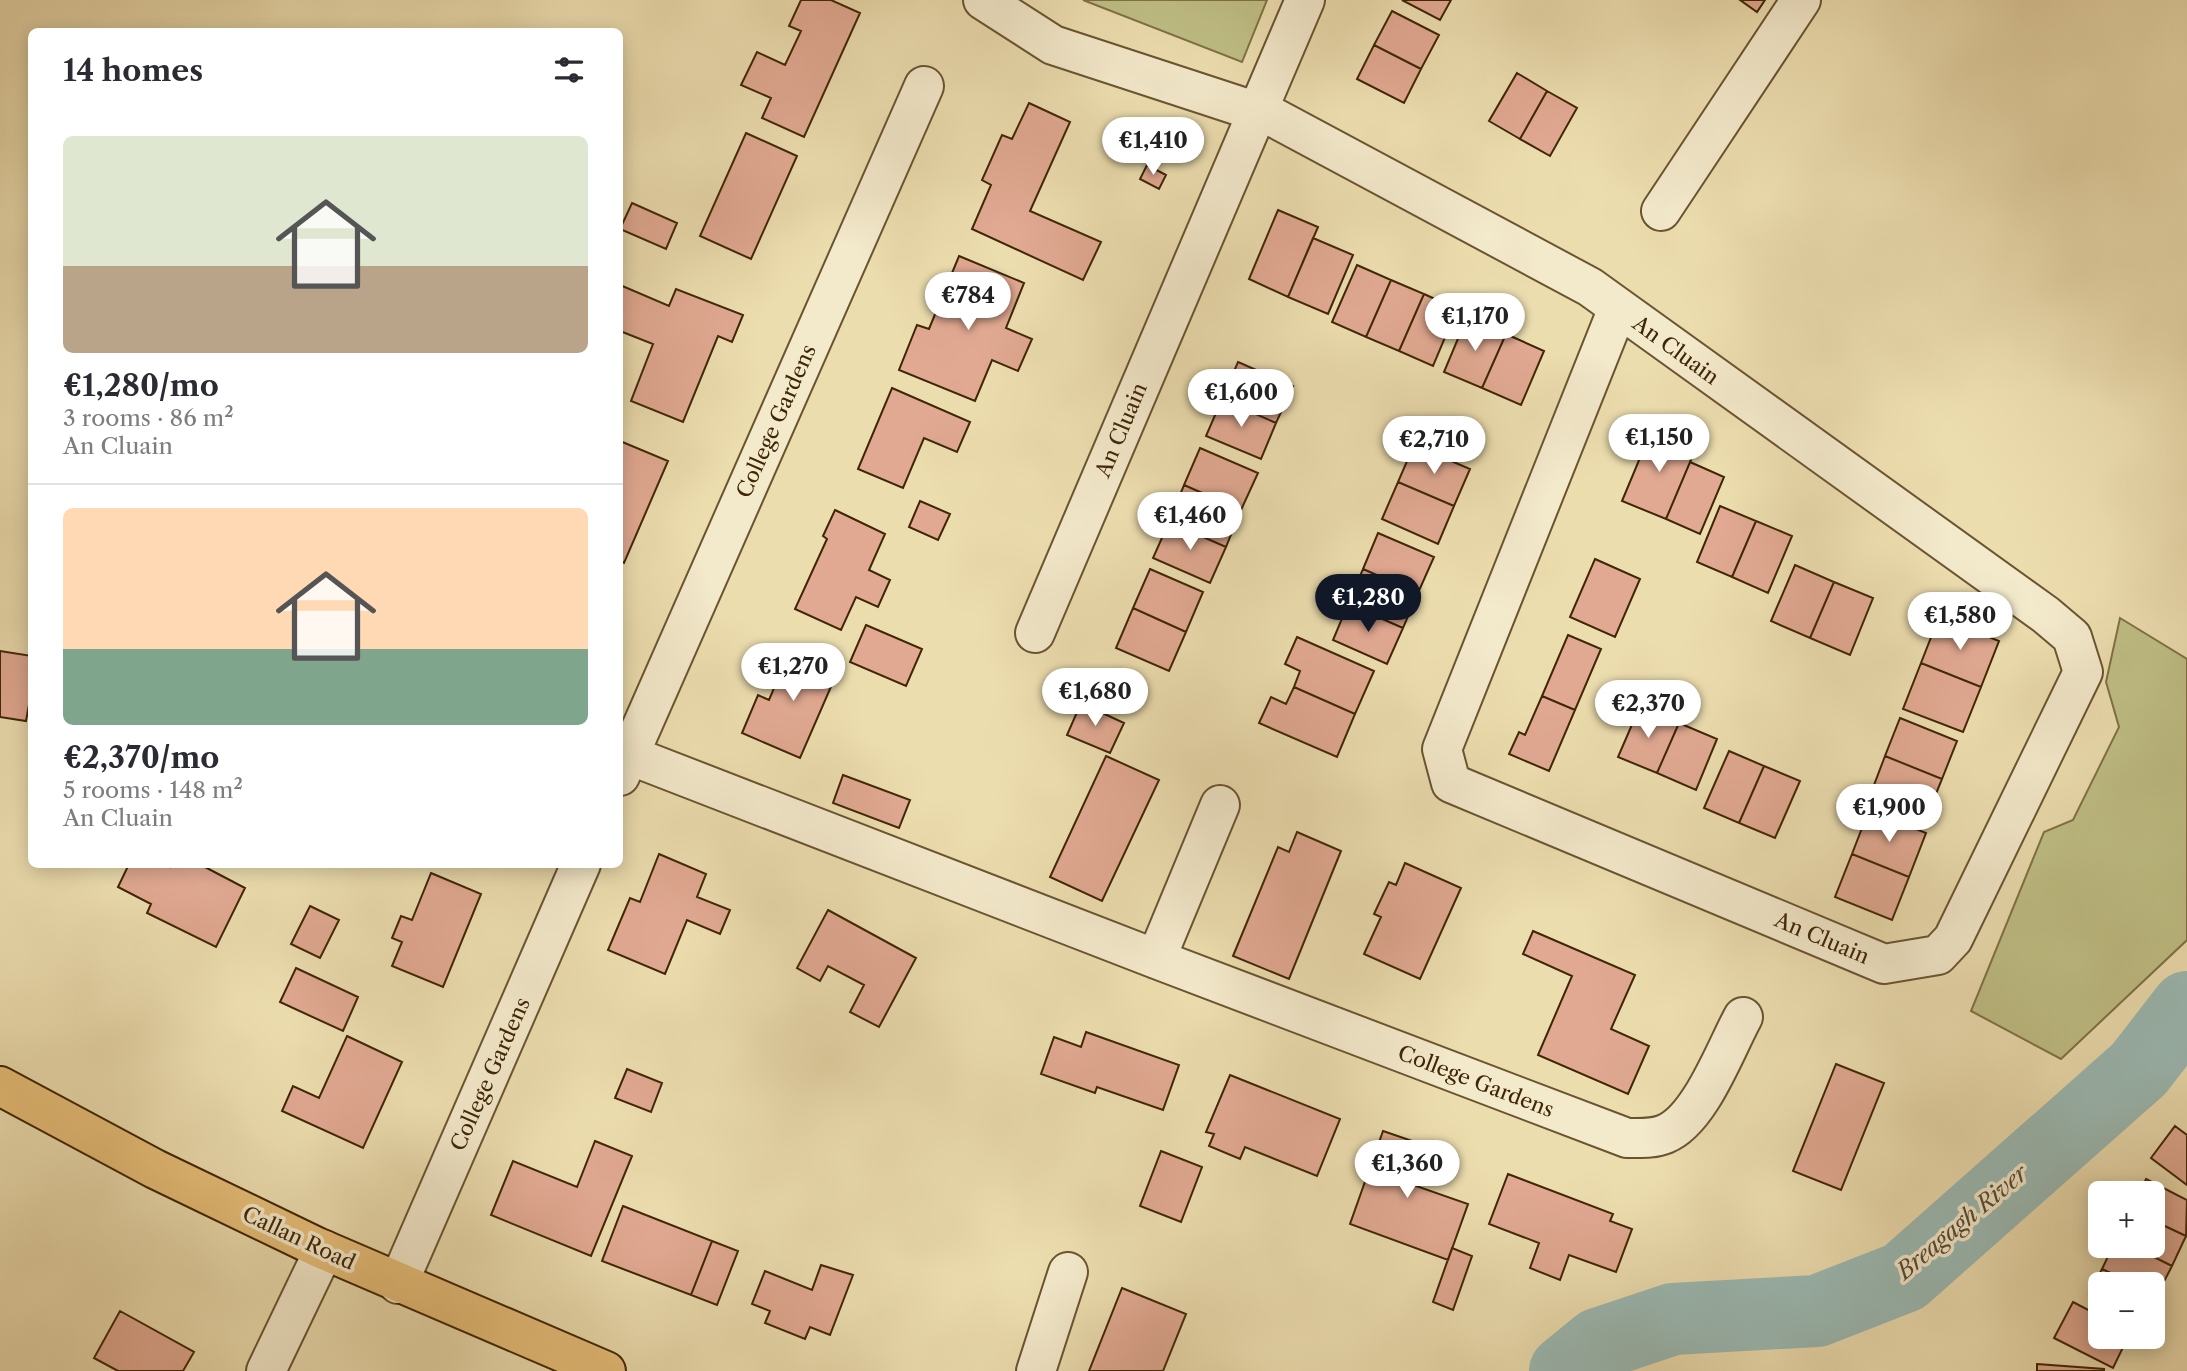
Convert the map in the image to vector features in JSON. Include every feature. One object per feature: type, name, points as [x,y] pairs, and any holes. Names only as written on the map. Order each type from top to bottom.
[{"type":"main road","name":"Callan Road","points":[[0,1086],[155,1170],[324,1250],[606,1371]]},
{"type":"street","name":"An Cluain","points":[[983,0],[1053,45],[1273,117],[1578,281],[1618,308],[2028,601],[2071,637],[2083,672],[1953,939],[1938,955],[1884,964],[1451,783],[1442,749],[1618,308]]},
{"type":"street","name":"An Cluain","points":[[1035,633],[1305,0]]},
{"type":"street","points":[[1661,211],[1801,0]]},
{"type":"street","name":"College Gardens","points":[[924,86],[624,766],[1156,959],[1628,1138],[1647,1139],[1667,1134],[1684,1123],[1696,1107],[1743,1017]]},
{"type":"street","points":[[1156,959],[1220,805]]},
{"type":"street","name":"College Gardens","points":[[398,1284],[579,868]]},
{"type":"street","points":[[266,1371],[324,1250]]},
{"type":"street","points":[[1036,1371],[1068,1272]]},
{"type":"green space","points":[[1083,0],[1267,0],[1242,62]]},
{"type":"green space","points":[[2120,618],[2187,659],[2187,940],[2061,1059],[1971,1011],[2044,832],[2073,820],[2119,727],[2106,682]]},
{"type":"building","points":[[801,0],[831,0],[860,13],[804,137],[762,118],[771,98],[741,85],[757,52],[785,65],[801,31],[789,26]]},
{"type":"building","points":[[1402,0],[1451,0],[1440,20]]},
{"type":"building","points":[[1740,0],[1765,0],[1757,12]]},
{"type":"building","points":[[1392,11],[1439,35],[1421,69],[1374,45]]},
{"type":"building","points":[[1374,45],[1421,69],[1404,103],[1357,79]]},
{"type":"building","points":[[1517,73],[1547,91],[1520,139],[1489,121]]},
{"type":"building","points":[[1547,91],[1577,108],[1550,156],[1520,139]]},
{"type":"building","points":[[1029,103],[1070,122],[1030,211],[1101,242],[1083,280],[972,229],[991,185],[982,180],[1002,135],[1012,139]]},
{"type":"building","points":[[746,133],[797,156],[751,259],[700,236]]},
{"type":"building","points":[[1147,165],[1166,175],[1159,189],[1140,179]]},
{"type":"building","points":[[632,203],[677,223],[666,249],[623,230],[623,222]]},
{"type":"building","points":[[1278,210],[1318,227],[1288,297],[1249,279]]},
{"type":"building","points":[[1313,238],[1353,255],[1328,314],[1288,297]]},
{"type":"building","points":[[959,256],[1024,283],[1006,328],[1032,339],[1018,371],[992,360],[975,401],[899,370],[917,325],[929,329]]},
{"type":"building","points":[[1357,265],[1391,280],[1366,337],[1332,322]]},
{"type":"building","points":[[1391,280],[1424,294],[1399,351],[1366,337]]},
{"type":"building","points":[[623,286],[669,306],[676,289],[743,315],[732,342],[718,336],[683,422],[631,401],[653,344],[623,332]]},
{"type":"building","points":[[1424,294],[1457,309],[1433,366],[1399,351]]},
{"type":"building","points":[[1467,317],[1506,334],[1482,388],[1444,372]]},
{"type":"building","points":[[1506,334],[1544,351],[1521,405],[1482,388]]},
{"type":"building","points":[[1238,362],[1293,386],[1276,423],[1222,399]]},
{"type":"building","points":[[892,388],[970,422],[957,452],[924,438],[903,488],[858,469]]},
{"type":"building","points":[[1222,399],[1276,423],[1261,459],[1206,436]]},
{"type":"building","points":[[1652,429],[1696,448],[1666,519],[1622,501]]},
{"type":"building","points":[[623,442],[668,461],[623,562]]},
{"type":"building","points":[[1414,445],[1470,469],[1454,506],[1398,482]]},
{"type":"building","points":[[1200,448],[1258,473],[1241,510],[1184,485]]},
{"type":"building","points":[[1690,462],[1724,477],[1700,534],[1666,519]]},
{"type":"building","points":[[1398,482],[1454,506],[1438,544],[1382,519]]},
{"type":"building","points":[[1184,485],[1241,510],[1226,547],[1169,522]]},
{"type":"building","points":[[920,501],[950,514],[938,540],[909,527]]},
{"type":"building","points":[[1720,506],[1756,521],[1732,577],[1697,562]]},
{"type":"building","points":[[835,510],[885,534],[869,570],[890,580],[878,607],[856,597],[841,630],[795,609],[827,539],[823,536]]},
{"type":"building","points":[[1756,521],[1792,536],[1768,593],[1732,577]]},
{"type":"building","points":[[1169,522],[1226,547],[1210,583],[1153,558]]},
{"type":"building","points":[[1378,533],[1434,557],[1418,593],[1363,569]]},
{"type":"building","points":[[1595,559],[1640,579],[1615,637],[1570,617]]},
{"type":"building","points":[[1795,565],[1834,582],[1810,638],[1771,621]]},
{"type":"building","points":[[1150,569],[1203,592],[1186,632],[1133,608]]},
{"type":"building","points":[[1363,569],[1418,593],[1403,628],[1348,604]]},
{"type":"building","points":[[1834,582],[1873,598],[1850,655],[1810,638]]},
{"type":"building","points":[[1348,604],[1403,628],[1387,664],[1333,640]]},
{"type":"building","points":[[1133,608],[1186,632],[1169,671],[1116,648]]},
{"type":"building","points":[[1939,617],[1999,641],[1981,687],[1921,663]]},
{"type":"building","points":[[866,625],[922,649],[906,686],[850,662]]},
{"type":"building","points":[[1568,635],[1601,649],[1575,710],[1542,696]]},
{"type":"building","points":[[1297,637],[1374,671],[1355,714],[1294,687],[1300,671],[1285,664]]},
{"type":"building","points":[[792,646],[840,666],[800,758],[742,733],[758,695],[769,700]]},
{"type":"building","points":[[0,651],[28,655],[26,721],[0,717]]},
{"type":"building","points":[[1921,663],[1981,687],[1963,732],[1903,709]]},
{"type":"building","points":[[1294,687],[1355,714],[1337,757],[1259,723],[1271,697],[1286,704]]},
{"type":"building","points":[[1542,696],[1575,710],[1549,771],[1509,754],[1519,732],[1525,735]]},
{"type":"building","points":[[1081,703],[1124,723],[1110,753],[1067,735]]},
{"type":"building","points":[[1640,706],[1679,723],[1657,773],[1618,757]]},
{"type":"building","points":[[1900,718],[1957,741],[1942,779],[1885,756]]},
{"type":"building","points":[[1679,723],[1717,739],[1696,790],[1657,773]]},
{"type":"building","points":[[1729,751],[1764,766],[1739,823],[1704,808]]},
{"type":"building","points":[[1106,756],[1159,780],[1102,901],[1050,877]]},
{"type":"building","points":[[1885,756],[1942,779],[1927,816],[1871,793]]},
{"type":"building","points":[[1764,766],[1800,781],[1775,838],[1739,823]]},
{"type":"building","points":[[843,775],[910,800],[899,828],[833,803]]},
{"type":"building","points":[[1869,810],[1926,833],[1909,877],[1852,854]]},
{"type":"building","points":[[1297,832],[1341,851],[1289,979],[1233,956],[1278,847],[1289,852]]},
{"type":"building","points":[[659,854],[706,874],[697,897],[730,910],[720,934],[687,920],[665,974],[608,950],[630,898],[640,902]]},
{"type":"building","points":[[1852,854],[1909,877],[1892,920],[1835,897]]},
{"type":"building","points":[[1405,863],[1461,888],[1420,979],[1364,954],[1381,917],[1374,914],[1389,882],[1396,885]]},
{"type":"building","points":[[127,868],[207,868],[245,888],[216,947],[147,913],[151,904],[118,887]]},
{"type":"building","points":[[431,873],[481,894],[443,987],[392,966],[402,942],[392,938],[401,916],[412,920]]},
{"type":"building","points":[[310,906],[339,920],[320,958],[291,944]]},
{"type":"building","points":[[828,910],[916,958],[879,1027],[850,1012],[864,985],[828,966],[820,981],[797,968]]},
{"type":"building","points":[[1533,931],[1635,975],[1611,1029],[1649,1046],[1628,1094],[1538,1055],[1572,976],[1523,954]]},
{"type":"building","points":[[296,968],[358,997],[343,1031],[280,1002]]},
{"type":"building","points":[[1086,1032],[1179,1065],[1163,1110],[1097,1087],[1095,1093],[1041,1074],[1054,1037],[1081,1047]]},
{"type":"building","points":[[347,1036],[402,1062],[363,1148],[282,1111],[293,1086],[319,1098]]},
{"type":"building","points":[[1836,1064],[1884,1083],[1841,1190],[1793,1171]]},
{"type":"building","points":[[627,1069],[662,1083],[651,1112],[615,1098]]},
{"type":"building","points":[[1230,1075],[1340,1119],[1317,1176],[1245,1147],[1240,1159],[1209,1146],[1214,1134],[1206,1132]]},
{"type":"building","points":[[2175,1126],[2187,1135],[2187,1185],[2151,1158]]},
{"type":"building","points":[[1383,1131],[1430,1147],[1416,1186],[1468,1204],[1448,1260],[1350,1224]]},
{"type":"building","points":[[595,1141],[632,1156],[591,1256],[491,1215],[513,1161],[577,1187]]},
{"type":"building","points":[[1161,1151],[1202,1167],[1181,1222],[1140,1206]]},
{"type":"building","points":[[1508,1174],[1613,1214],[1610,1221],[1632,1229],[1616,1272],[1569,1255],[1560,1280],[1530,1268],[1539,1243],[1489,1224]]},
{"type":"building","points":[[2165,1189],[2187,1200],[2186,1236],[2165,1226]]},
{"type":"building","points":[[623,1206],[712,1241],[691,1295],[602,1261]]},
{"type":"building","points":[[2165,1226],[2186,1236],[2172,1266],[2156,1258],[2165,1258]]},
{"type":"building","points":[[712,1241],[738,1251],[717,1305],[691,1295]]},
{"type":"building","points":[[1452,1248],[1472,1256],[1453,1310],[1433,1302]]},
{"type":"building","points":[[2107,1258],[2156,1258],[2172,1266],[2165,1280],[2165,1272],[2109,1272],[2102,1269]]},
{"type":"building","points":[[821,1265],[853,1275],[830,1335],[810,1327],[805,1339],[765,1323],[770,1311],[752,1304],[765,1271],[812,1290]]},
{"type":"building","points":[[1122,1288],[1186,1314],[1163,1371],[1089,1371]]},
{"type":"building","points":[[2073,1302],[2088,1310],[2088,1349],[2122,1349],[2113,1368],[2054,1338]]},
{"type":"building","points":[[120,1311],[194,1352],[183,1371],[118,1371],[94,1358]]},
{"type":"building","points":[[2037,1364],[2104,1369],[2104,1371],[2037,1371]]},
{"type":"waterway","name":"Breagagh River","points":[[1565,1371],[1598,1344],[1673,1319],[1817,1311],[1904,1277],[2139,1069],[2187,1007]]}]
